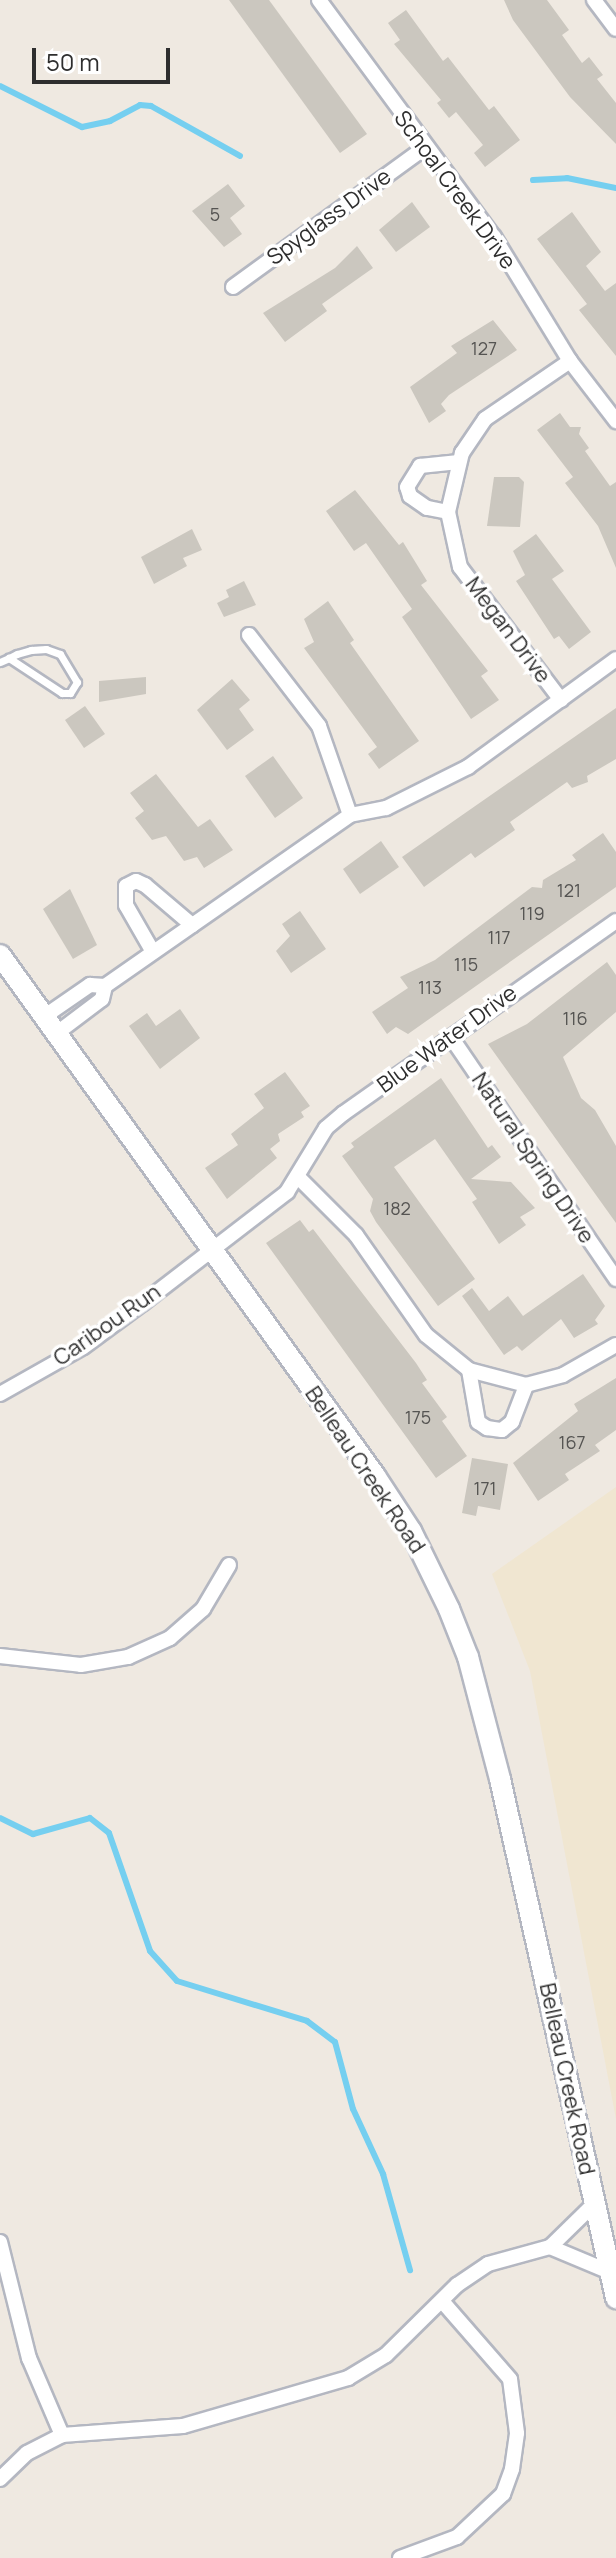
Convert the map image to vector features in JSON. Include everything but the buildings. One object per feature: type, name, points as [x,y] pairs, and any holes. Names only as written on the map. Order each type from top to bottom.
[{"type":"main road","name":"Belleau Creek Road","points":[[0,955],[375,1476],[411,1531],[449,1609],[468,1657],[500,1779],[616,2298]]},
{"type":"street","name":"Schoal Creek Drive","points":[[319,0],[424,148],[494,237],[570,361],[616,421]]},
{"type":"street","points":[[594,0],[616,29]]},
{"type":"street","name":"Spyglass Drive","points":[[233,287],[424,148]]},
{"type":"street","name":"Megan Drive","points":[[561,700],[460,567],[448,512],[459,462],[485,419],[570,361]]},
{"type":"street","points":[[448,512],[427,508],[410,496],[407,487],[420,466],[459,462]]},
{"type":"street","points":[[249,635],[319,726],[350,815]]},
{"type":"street","points":[[45,1016],[90,985],[105,986],[350,815],[386,808],[468,767],[616,659]]},
{"type":"street","points":[[153,952],[126,905],[126,886],[136,881],[145,885],[192,925]]},
{"type":"street","name":"Blue Water Drive","points":[[209,1248],[287,1192],[326,1128],[616,921]]},
{"type":"street","points":[[57,1033],[102,999],[105,986]]},
{"type":"street","name":"Natural Spring Drive","points":[[451,1037],[616,1279]]},
{"type":"street","points":[[298,1177],[356,1235],[426,1335],[469,1370],[526,1385],[563,1375],[616,1345]]},
{"type":"street","name":"Caribou Run","points":[[0,1394],[83,1347],[209,1248]]},
{"type":"street","points":[[469,1370],[478,1422],[487,1428],[502,1430],[512,1422],[526,1385]]},
{"type":"street","points":[[0,1656],[81,1665],[128,1657],[170,1638],[192,1619],[229,1565]]},
{"type":"street","points":[[0,2479],[27,2453],[62,2435],[183,2426],[348,2378],[386,2355],[442,2301],[488,2264],[550,2247],[594,2204]]},
{"type":"street","points":[[0,2242],[29,2358],[62,2435]]},
{"type":"street","points":[[550,2247],[610,2272]]},
{"type":"street","points":[[400,2558],[457,2537],[503,2494],[512,2469],[517,2433],[510,2379],[442,2301]]},
{"type":"lane","points":[[0,662],[9,658],[46,649],[60,654],[77,682],[70,693],[62,693],[9,658]]},
{"type":"shaded area","points":[[616,1487],[616,2119],[530,1671],[492,1574]]},
{"type":"waterway","points":[[0,86],[82,127],[110,121],[140,105],[151,106],[240,156]]},
{"type":"waterway","points":[[533,180],[567,178],[616,188]]},
{"type":"waterway","points":[[0,1818],[33,1834],[90,1818],[109,1833],[150,1951],[177,1981],[307,2021],[335,2042],[353,2109],[383,2174],[410,2270]]}]
